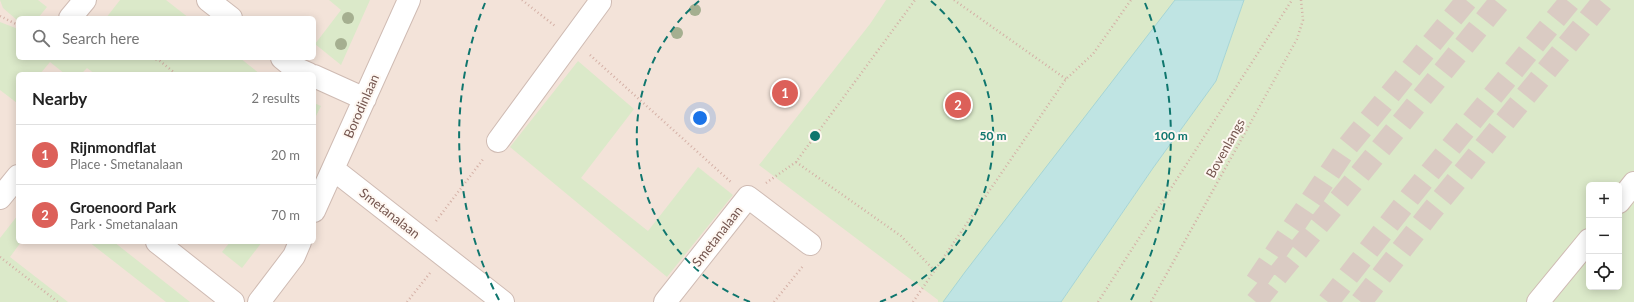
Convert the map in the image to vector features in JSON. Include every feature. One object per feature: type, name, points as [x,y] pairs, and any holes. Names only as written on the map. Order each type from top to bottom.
[{"type":"street","points":[[72,16],[85,0]]},
{"type":"street","points":[[208,0],[228,16]]},
{"type":"street","name":"Borodinlaan","points":[[316,207],[409,0]]},
{"type":"street","points":[[498,141],[600,2]]},
{"type":"street","points":[[284,60],[293,67],[304,72]]},
{"type":"street","points":[[316,77],[365,98]]},
{"type":"street","name":"Smetanalaan","points":[[333,169],[503,302]]},
{"type":"street","points":[[0,198],[16,178]]},
{"type":"street","points":[[1622,198],[1634,183]]},
{"type":"street","name":"Smetanalaan","points":[[665,302],[748,197],[810,244]]},
{"type":"street","points":[[160,244],[233,302]]},
{"type":"street","points":[[260,302],[294,256],[299,244]]},
{"type":"street","points":[[1538,302],[1586,244]]},
{"type":"path","points":[[522,0],[573,40],[748,197],[796,162],[915,0]]},
{"type":"path","points":[[954,0],[1066,79]]},
{"type":"path","points":[[913,302],[1066,79],[1093,54],[1131,0]]},
{"type":"path","points":[[1098,302],[1292,0]]},
{"type":"path","name":"Bovenlangs","points":[[1151,302],[1297,39],[1303,20],[1301,0]]},
{"type":"path","points":[[0,16],[16,23]]},
{"type":"path","points":[[156,60],[173,72]]},
{"type":"path","points":[[422,238],[498,141]]},
{"type":"path","points":[[796,162],[901,236],[934,270]]},
{"type":"path","points":[[774,302],[817,249],[810,244]]},
{"type":"path","points":[[407,302],[444,255]]},
{"type":"path","points":[[0,257],[58,302]]},
{"type":"shaded area","points":[[0,0],[1175,0],[951,302],[0,302]]},
{"type":"green space","points":[[0,0],[38,0],[47,7],[40,16],[16,16],[16,19],[3,8]]},
{"type":"green space","points":[[120,0],[166,0],[186,16],[108,16]]},
{"type":"green space","points":[[329,0],[370,0],[341,65],[316,45],[316,43],[341,10]]},
{"type":"green space","points":[[886,0],[1185,0],[967,302],[938,302],[938,300],[759,165],[870,24]]},
{"type":"green space","points":[[1244,0],[1634,0],[1634,302],[1061,302],[1153,168],[1216,81]]},
{"type":"green space","points":[[0,22],[16,28],[16,60],[242,60],[258,72],[92,72],[87,68],[83,72],[62,72],[50,62],[42,72],[16,72],[16,102],[0,90]]},
{"type":"green space","points":[[578,61],[634,109],[581,178],[648,231],[698,167],[733,195],[667,277],[510,147]]},
{"type":"green space","points":[[316,104],[321,106],[316,116]]},
{"type":"green space","points":[[16,218],[16,244],[20,244],[10,257],[68,302],[0,302],[0,238]]},
{"type":"green space","points":[[92,244],[117,244],[190,302],[166,302]]},
{"type":"green space","points":[[228,244],[260,244],[242,268],[222,252]]},
{"type":"water","points":[[1175,0],[1244,0],[1216,81],[1153,168],[1061,302],[943,302],[965,272]]},
{"type":"tunnel","points":[[1256,282],[1347,147],[1467,0]]},
{"type":"tunnel","points":[[1256,302],[1501,0]]},
{"type":"tunnel","points":[[1328,302],[1410,197],[1571,0]]},
{"type":"tunnel","points":[[1361,302],[1430,213],[1604,0]]},
{"type":"place","name":"Rijnmondflat","points":[[785,93]]},
{"type":"place","name":"Groenoord Park","points":[[958,105]]}]
